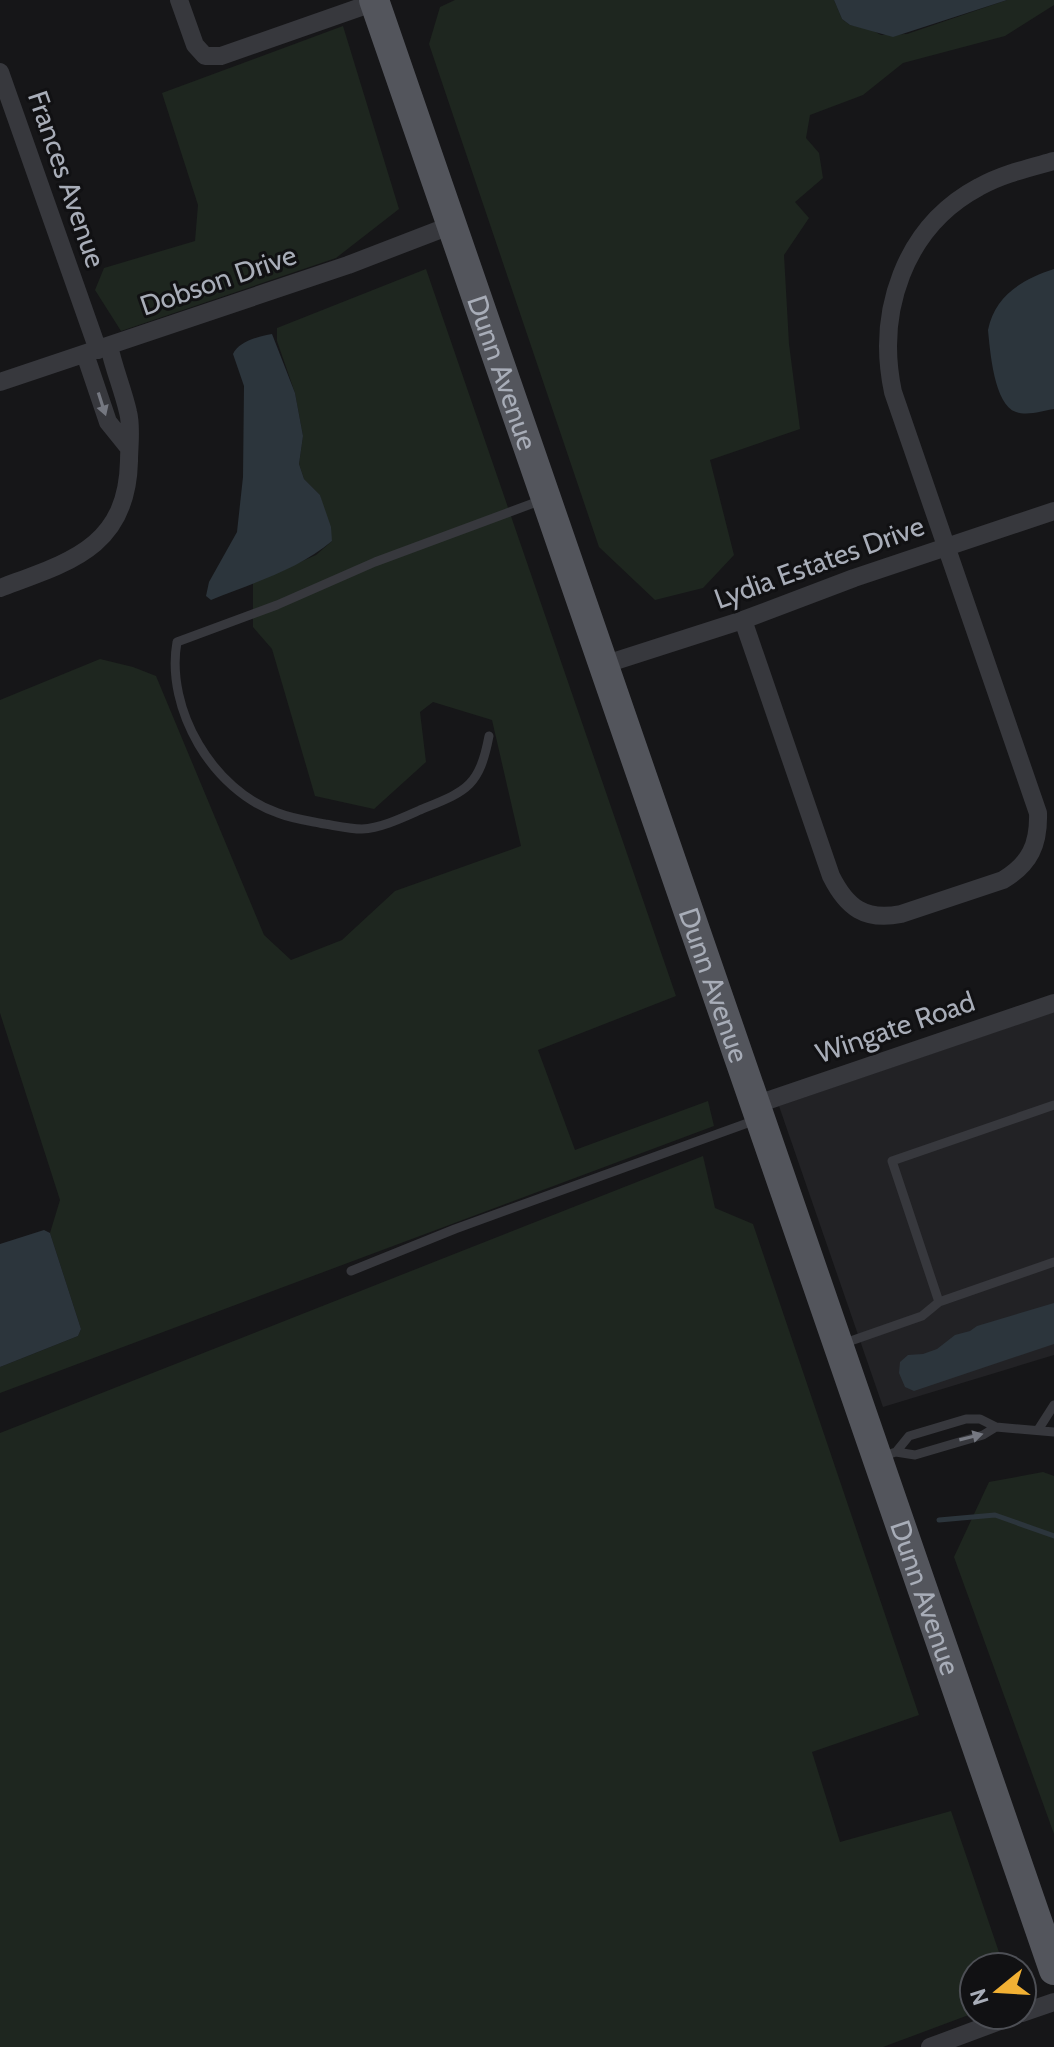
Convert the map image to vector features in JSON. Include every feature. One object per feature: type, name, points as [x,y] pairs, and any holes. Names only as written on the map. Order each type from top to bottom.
[{"type":"main road","name":"Dunn Avenue","points":[[376,1],[838,1345],[886,1455],[1054,1970]]},
{"type":"street","points":[[179,0],[195,45],[205,56],[221,56],[376,1]]},
{"type":"street","name":"Frances Avenue","points":[[0,72],[97,350],[129,415],[128,486],[116,516],[104,535],[68,563],[0,588]]},
{"type":"street","points":[[743,620],[831,876],[839,893],[852,907],[884,918],[1003,880],[1018,871],[1029,858],[1038,830],[1038,813],[893,392],[887,335],[894,292],[914,248],[952,204],[997,178],[1054,161]]},
{"type":"street","name":"Dobson Drive","points":[[0,382],[348,265],[452,225]]},
{"type":"street","name":"Lydia Estates Drive","points":[[603,665],[743,620],[1054,511]]},
{"type":"street","name":"Wingate Road","points":[[757,1112],[1054,1003]]},
{"type":"street","points":[[930,2047],[973,2031]]},
{"type":"lane","points":[[489,736],[478,776],[468,786],[457,795],[386,824],[362,829],[275,813],[247,796],[216,770],[198,745],[186,720],[177,688],[174,660],[177,642],[277,605],[375,562],[545,499]]},
{"type":"lane","points":[[939,1302],[892,1161],[1054,1105]]},
{"type":"lane","points":[[351,1271],[757,1112]]},
{"type":"lane","points":[[838,1345],[922,1316],[939,1302],[1054,1262]]},
{"type":"lane","points":[[1038,1430],[1054,1405]]},
{"type":"lane","points":[[886,1455],[909,1436],[954,1422],[980,1419],[996,1427],[1054,1432]]},
{"type":"lane","points":[[886,1455],[915,1455],[983,1435],[996,1427]]},
{"type":"shaded area","points":[[455,0],[834,0],[842,19],[850,25],[881,35],[907,34],[1007,0],[1054,0],[1054,5],[1005,36],[903,63],[863,95],[810,115],[806,138],[819,153],[823,178],[795,202],[809,218],[784,255],[789,344],[800,429],[710,460],[734,555],[703,588],[655,600],[599,547],[429,44],[440,7]]},
{"type":"shaded area","points":[[834,0],[1007,0],[893,37],[850,25],[842,19]]},
{"type":"shaded area","points":[[343,26],[399,209],[336,258],[121,331],[95,290],[104,268],[195,241],[198,205],[162,93]]},
{"type":"shaded area","points":[[426,269],[676,996],[538,1050],[575,1150],[708,1101],[714,1126],[0,1393],[0,1367],[78,1336],[81,1329],[50,1233],[60,1200],[0,1013],[0,700],[100,659],[156,676],[264,935],[291,960],[342,940],[395,891],[521,846],[492,720],[433,702],[420,712],[426,762],[374,809],[315,796],[272,649],[253,627],[253,583],[316,555],[332,541],[320,495],[304,479],[299,464],[303,436],[295,393],[277,341],[277,328]]},
{"type":"shaded area","points":[[1054,269],[1054,409],[1016,412],[1003,399],[998,388],[988,330],[997,307],[1012,290]]},
{"type":"shaded area","points":[[272,334],[295,393],[303,436],[299,464],[304,479],[320,495],[331,527],[332,541],[290,568],[211,600],[206,596],[209,582],[237,532],[243,477],[244,386],[233,354],[244,343]]},
{"type":"shaded area","points":[[1054,1012],[1054,1355],[883,1407],[779,1106]]},
{"type":"shaded area","points":[[703,1156],[715,1208],[753,1224],[919,1715],[812,1752],[840,1842],[951,1811],[999,1951],[958,1951],[958,2019],[883,2047],[0,2047],[0,1433]]},
{"type":"shaded area","points":[[44,1230],[50,1233],[81,1329],[78,1336],[0,1367],[0,1244]]},
{"type":"shaded area","points":[[1054,1303],[1054,1344],[914,1391],[905,1387],[899,1373],[900,1362],[908,1355],[937,1349],[955,1335],[977,1326]]},
{"type":"shaded area","points":[[1043,1472],[1054,1476],[1054,1834],[954,1557],[989,1482]]},
{"type":"waterway","points":[[939,1520],[995,1515],[1054,1536]]}]
